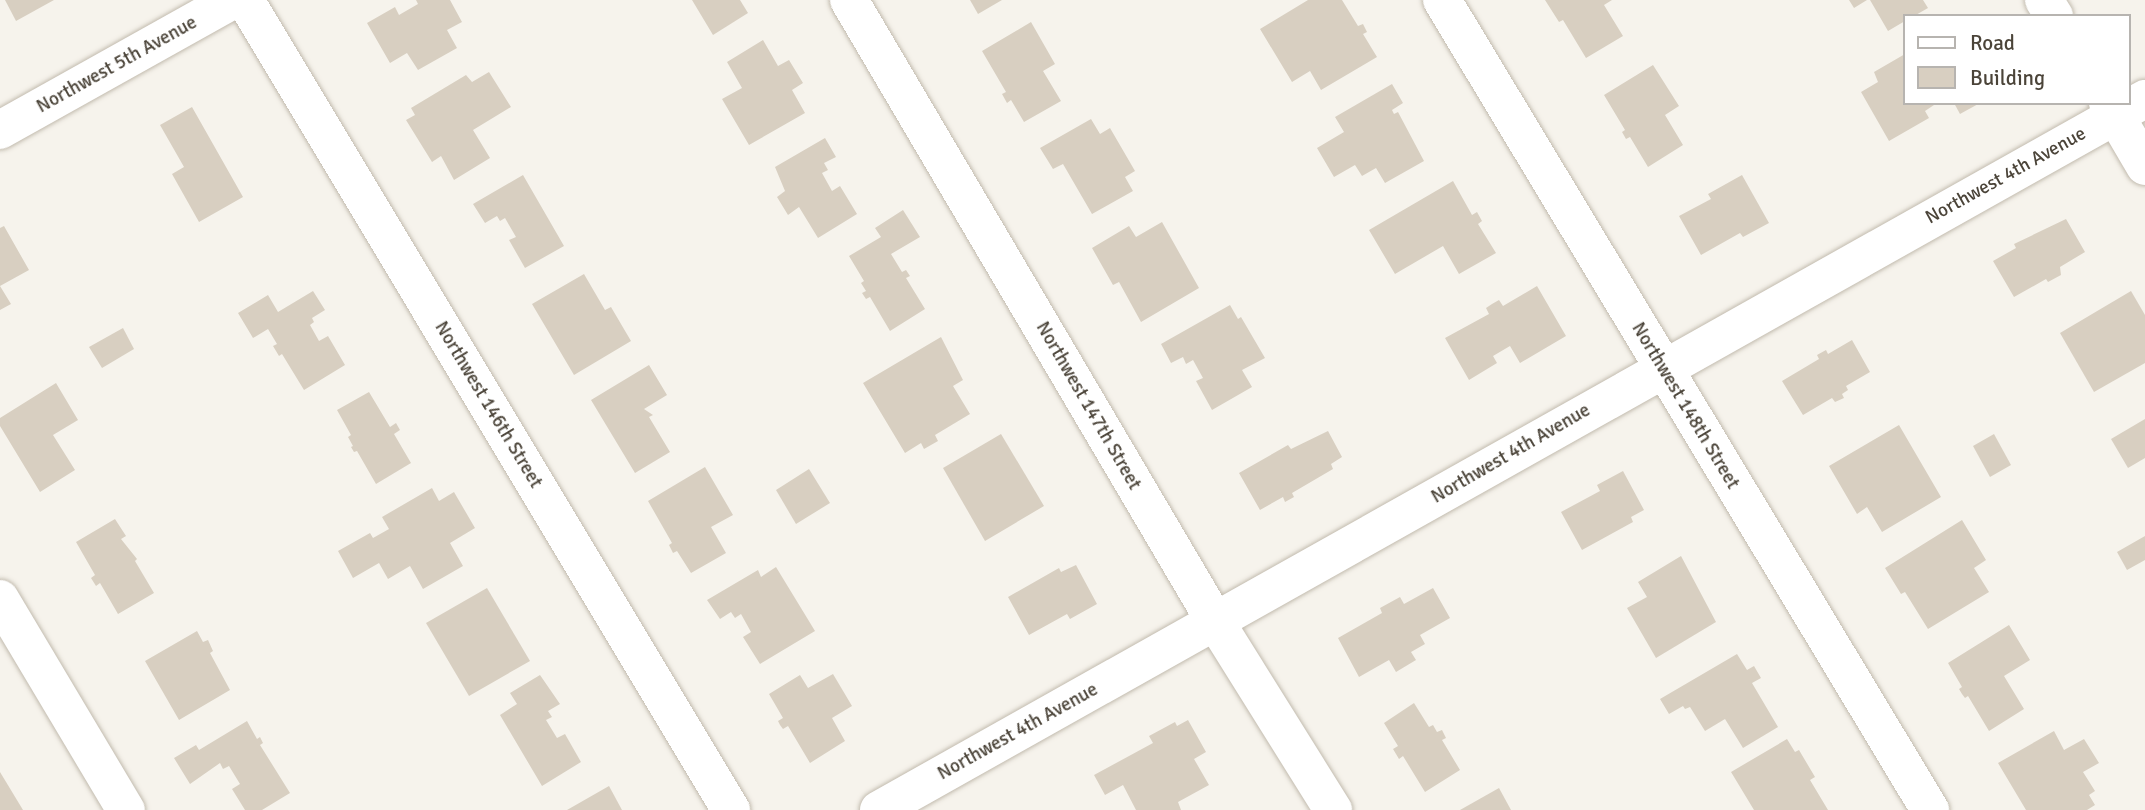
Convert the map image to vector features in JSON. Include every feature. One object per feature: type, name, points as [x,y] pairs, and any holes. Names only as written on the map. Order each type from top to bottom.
[{"type":"street","name":"Northwest 5th Avenue","points":[[0,130],[233,0]]},
{"type":"street","name":"Northwest 146th Street","points":[[245,0],[731,810]]},
{"type":"street","name":"Northwest 147th Street","points":[[849,0],[1215,621],[1333,810]]},
{"type":"street","name":"Northwest 148th Street","points":[[1442,0],[1930,810]]},
{"type":"street","name":"Northwest 4th Avenue","points":[[879,810],[2123,106]]},
{"type":"street","points":[[2123,106],[2145,166]]},
{"type":"street","points":[[0,599],[127,810]]},
{"type":"building","points":[[5,0],[54,0],[16,21]]},
{"type":"building","points":[[416,0],[450,0],[462,22],[447,30],[457,48],[418,70],[407,53],[390,63],[367,23],[395,7],[399,15],[418,4]]},
{"type":"building","points":[[692,0],[740,0],[748,13],[713,35]]},
{"type":"building","points":[[970,0],[1002,0],[978,14]]},
{"type":"building","points":[[1308,0],[1342,0],[1358,26],[1363,24],[1367,32],[1363,34],[1377,57],[1321,90],[1310,71],[1292,82],[1260,29]]},
{"type":"building","points":[[1545,0],[1612,0],[1604,5],[1623,36],[1586,58],[1563,20],[1559,22]]},
{"type":"building","points":[[1849,0],[1867,0],[1854,8]]},
{"type":"building","points":[[1870,0],[1923,0],[1928,8],[1918,14],[1904,14],[1904,22],[1888,31]]},
{"type":"building","points":[[1031,22],[1055,64],[1043,71],[1061,101],[1024,122],[1011,100],[1007,103],[1002,94],[1006,92],[982,51]]},
{"type":"building","points":[[763,40],[778,66],[789,60],[803,83],[792,90],[805,113],[749,145],[722,99],[742,88],[727,62]]},
{"type":"building","points":[[1904,55],[1904,105],[1934,105],[1925,111],[1929,118],[1889,141],[1861,92],[1878,82],[1874,72]]},
{"type":"building","points":[[1653,65],[1679,106],[1665,115],[1683,145],[1648,167],[1630,137],[1626,139],[1622,132],[1625,130],[1604,95]]},
{"type":"building","points":[[489,72],[511,107],[473,130],[490,158],[454,180],[441,156],[432,162],[406,120],[415,115],[411,108],[466,75],[472,82]]},
{"type":"building","points":[[1392,84],[1403,103],[1392,110],[1394,114],[1398,112],[1424,161],[1385,183],[1376,168],[1362,176],[1355,165],[1334,177],[1317,148],[1344,132],[1335,117]]},
{"type":"building","points":[[1955,105],[1976,105],[1960,114]]},
{"type":"building","points":[[192,107],[243,197],[199,222],[172,174],[184,167],[160,125]]},
{"type":"building","points":[[1091,119],[1100,134],[1110,128],[1135,171],[1125,177],[1133,191],[1092,214],[1063,164],[1053,169],[1040,148]]},
{"type":"building","points":[[825,138],[836,157],[824,163],[828,170],[822,173],[832,191],[840,186],[857,214],[818,238],[799,207],[788,215],[777,197],[785,191],[775,167]]},
{"type":"building","points":[[523,175],[564,246],[525,268],[509,240],[516,237],[505,218],[500,221],[497,216],[485,223],[473,204]]},
{"type":"building","points":[[1742,175],[1769,223],[1743,237],[1740,233],[1701,255],[1679,216],[1711,199],[1708,194]]},
{"type":"building","points":[[1453,181],[1472,215],[1477,212],[1482,221],[1478,224],[1496,253],[1459,274],[1443,246],[1395,274],[1369,230]]},
{"type":"building","points":[[903,210],[920,237],[891,254],[902,272],[906,270],[910,276],[906,278],[925,309],[890,331],[870,297],[866,299],[862,293],[866,291],[861,283],[864,281],[849,256],[881,237],[875,228]]},
{"type":"building","points":[[2066,219],[2085,252],[2060,267],[2061,275],[2048,282],[2046,279],[2014,297],[1993,261],[2016,248],[2014,244]]},
{"type":"building","points":[[1162,222],[1199,288],[1141,322],[1119,282],[1113,285],[1092,248],[1129,226],[1136,237]]},
{"type":"building","points":[[4,226],[29,270],[0,286],[0,228]]},
{"type":"building","points":[[584,274],[605,310],[611,307],[631,341],[574,375],[532,304]]},
{"type":"building","points":[[0,286],[11,304],[0,310]]},
{"type":"building","points":[[1537,286],[1566,336],[1520,363],[1510,346],[1493,356],[1497,363],[1469,380],[1445,338],[1489,314],[1486,308],[1499,300],[1503,306]]},
{"type":"building","points":[[313,291],[325,310],[312,318],[314,322],[310,325],[319,341],[328,336],[345,365],[304,390],[282,354],[279,356],[273,346],[277,344],[268,329],[253,338],[238,313],[268,295],[278,312]]},
{"type":"building","points":[[2131,291],[2145,315],[2145,363],[2094,392],[2060,333]]},
{"type":"building","points":[[1230,305],[1238,319],[1241,317],[1265,358],[1242,370],[1252,387],[1212,410],[1196,381],[1203,378],[1193,360],[1186,364],[1183,357],[1171,363],[1161,344]]},
{"type":"building","points":[[123,328],[134,349],[102,368],[89,347]]},
{"type":"building","points":[[941,337],[963,380],[953,386],[970,414],[935,435],[938,441],[924,449],[921,443],[905,453],[863,383]]},
{"type":"building","points":[[1852,340],[1870,372],[1846,386],[1848,390],[1842,394],[1844,398],[1835,402],[1832,398],[1803,415],[1782,381],[1819,359],[1817,355],[1826,350],[1828,354]]},
{"type":"building","points":[[649,365],[667,395],[644,409],[653,415],[649,417],[670,452],[635,473],[591,400]]},
{"type":"building","points":[[56,383],[78,420],[53,435],[75,470],[40,492],[0,426],[0,418]]},
{"type":"building","points":[[369,392],[390,427],[396,423],[400,430],[394,434],[411,463],[376,484],[357,451],[354,452],[351,447],[353,446],[348,437],[351,435],[337,410]]},
{"type":"building","points":[[2145,419],[2145,458],[2128,468],[2111,439]]},
{"type":"building","points":[[1899,425],[1941,497],[1882,532],[1867,507],[1857,514],[1829,466]]},
{"type":"building","points":[[1328,431],[1342,457],[1331,464],[1333,469],[1292,493],[1294,497],[1285,502],[1283,497],[1260,510],[1239,473],[1288,445],[1291,449]]},
{"type":"building","points":[[1001,434],[1044,506],[985,541],[943,468]]},
{"type":"building","points":[[1994,434],[2011,465],[1990,477],[1973,446]]},
{"type":"building","points":[[705,467],[733,515],[711,527],[726,553],[691,573],[677,551],[673,553],[669,545],[672,543],[648,501]]},
{"type":"building","points":[[809,469],[830,503],[796,524],[776,490]]},
{"type":"building","points":[[1623,471],[1644,510],[1631,517],[1633,522],[1582,550],[1561,512],[1600,491],[1597,485]]},
{"type":"building","points":[[432,488],[439,501],[454,492],[475,528],[450,543],[463,566],[423,589],[410,566],[388,579],[379,563],[353,578],[338,551],[370,533],[373,538],[389,529],[382,517]]},
{"type":"building","points":[[115,519],[126,536],[121,539],[137,559],[135,561],[154,593],[118,614],[100,583],[96,586],[91,578],[95,575],[76,542]]},
{"type":"building","points":[[1962,520],[1986,560],[1974,568],[1989,592],[1928,629],[1905,592],[1901,594],[1885,568]]},
{"type":"building","points":[[2145,536],[2145,560],[2127,570],[2117,552]]},
{"type":"building","points":[[1681,556],[1716,622],[1656,658],[1627,608],[1647,597],[1638,582]]},
{"type":"building","points":[[1076,565],[1097,604],[1070,619],[1067,614],[1029,635],[1008,597],[1059,568],[1061,572]]},
{"type":"building","points":[[776,567],[815,631],[760,664],[743,637],[751,632],[741,614],[735,618],[731,612],[720,619],[707,600],[758,570],[761,577]]},
{"type":"building","points":[[487,588],[530,661],[469,696],[426,623]]},
{"type":"building","points":[[1433,588],[1450,618],[1420,635],[1425,644],[1411,652],[1416,660],[1396,672],[1389,660],[1359,677],[1338,638],[1382,613],[1380,608],[1400,597],[1404,604]]},
{"type":"building","points":[[2009,625],[2030,660],[2004,676],[2024,709],[1989,731],[1968,696],[1965,698],[1962,694],[1959,689],[1962,687],[1948,663]]},
{"type":"building","points":[[197,631],[203,642],[208,640],[213,651],[210,653],[230,690],[179,720],[145,661]]},
{"type":"building","points":[[1737,654],[1747,670],[1754,666],[1761,678],[1752,683],[1778,727],[1743,748],[1725,719],[1705,731],[1690,707],[1685,709],[1683,706],[1669,714],[1660,699]]},
{"type":"building","points":[[833,674],[852,706],[832,718],[845,741],[810,763],[788,726],[783,729],[780,725],[778,721],[783,718],[769,694],[800,675],[808,688]]},
{"type":"building","points":[[540,675],[560,704],[548,711],[552,717],[546,720],[557,738],[565,734],[581,762],[542,786],[500,715],[517,704],[510,693]]},
{"type":"building","points":[[1414,703],[1429,727],[1433,725],[1437,732],[1442,730],[1446,738],[1442,740],[1460,770],[1425,792],[1403,756],[1399,759],[1393,749],[1398,746],[1384,723]]},
{"type":"building","points":[[1188,720],[1206,752],[1194,759],[1209,785],[1178,802],[1181,810],[1136,810],[1123,785],[1105,795],[1094,775],[1153,743],[1149,736],[1175,722],[1177,726]]},
{"type":"building","points":[[247,721],[257,739],[260,737],[263,743],[260,745],[290,793],[262,810],[245,810],[232,789],[240,784],[229,766],[223,769],[220,763],[190,784],[174,758],[196,745],[199,750]]},
{"type":"building","points":[[2054,731],[2064,750],[2084,739],[2099,763],[2083,772],[2095,791],[2089,795],[2095,805],[2087,810],[2026,810],[1998,763]]},
{"type":"building","points":[[1787,739],[1795,752],[1799,750],[1815,777],[1810,780],[1828,810],[1754,810],[1731,772]]},
{"type":"building","points":[[0,772],[23,810],[0,810]]},
{"type":"building","points":[[609,786],[622,810],[567,810]]},
{"type":"building","points":[[1499,788],[1511,810],[1460,810]]}]
